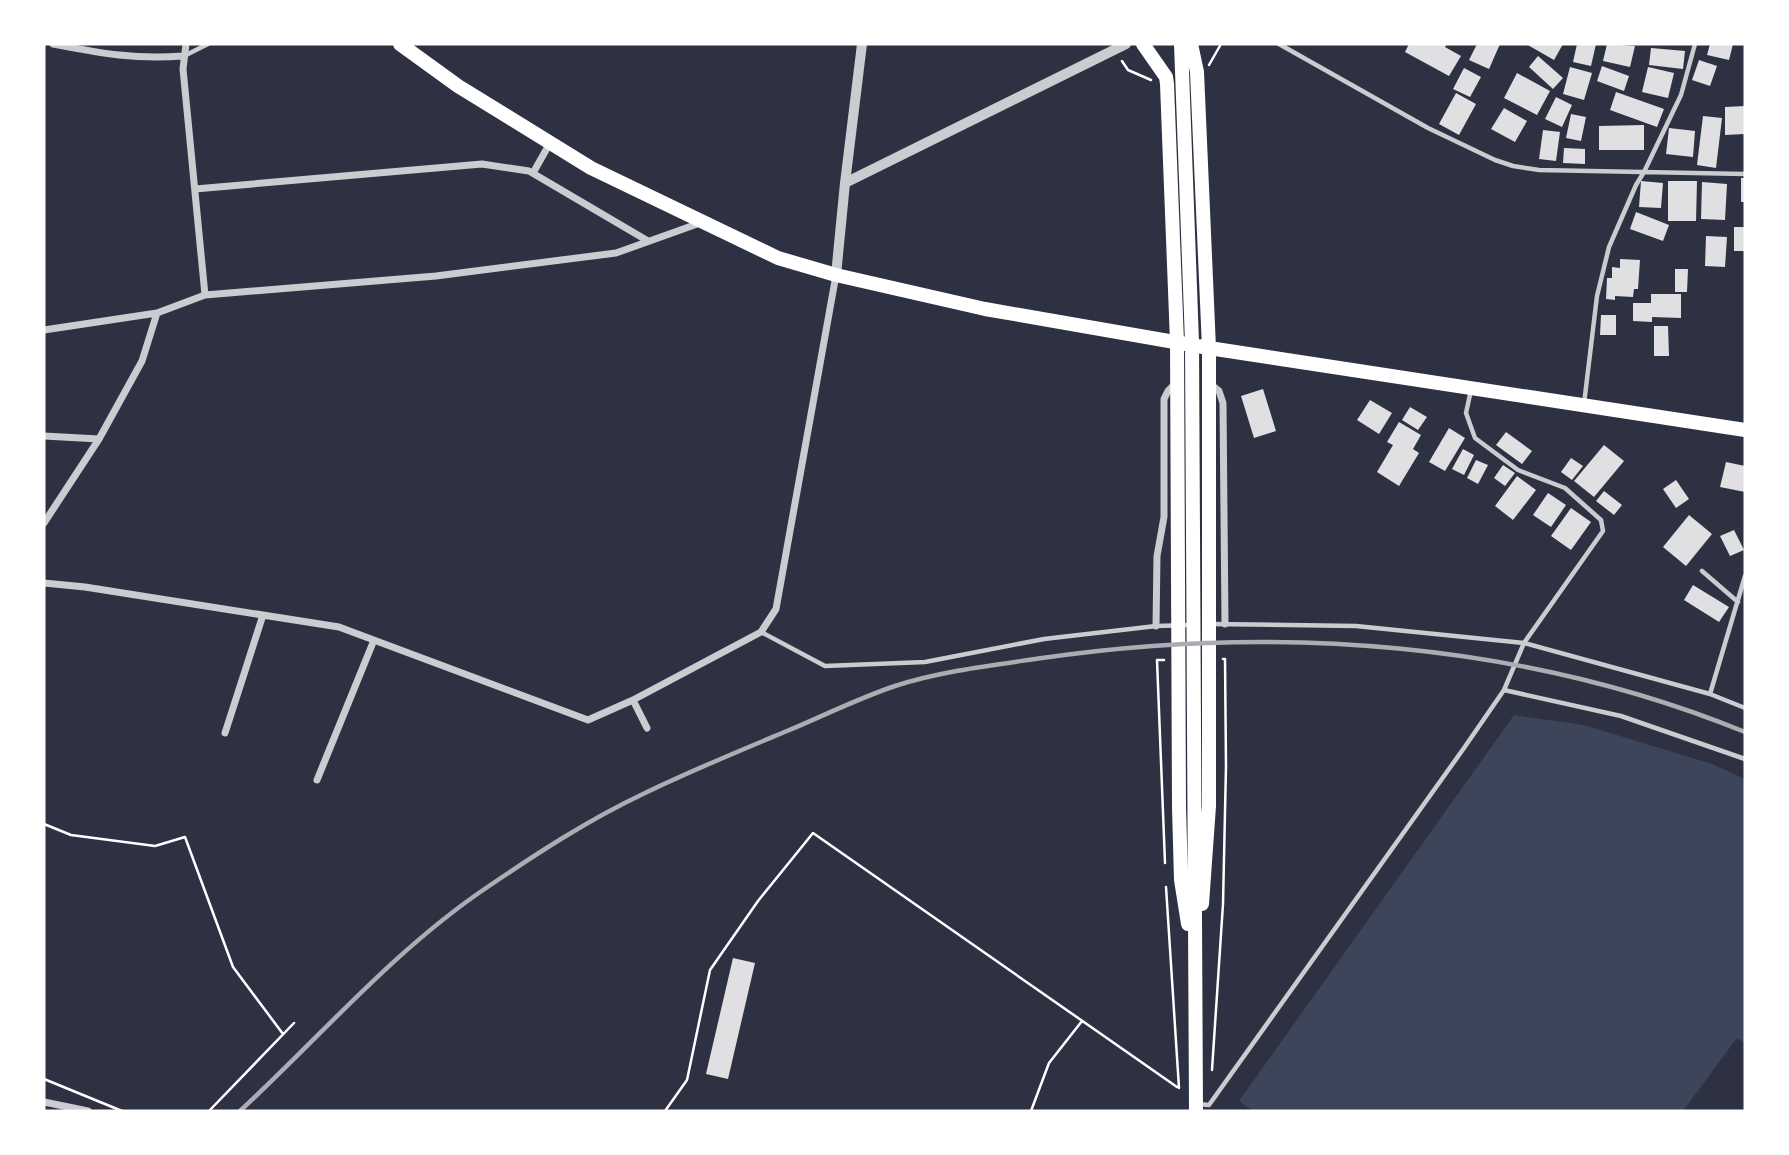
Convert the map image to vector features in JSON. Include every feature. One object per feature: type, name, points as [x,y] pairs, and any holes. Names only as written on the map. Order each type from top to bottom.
[{"type":"highway","points":[[400,44],[458,86],[591,168],[778,258],[835,275],[985,309],[1209,348],[1745,430]]},
{"type":"highway","points":[[1143,44],[1166,77],[1167,84],[1177,342],[1178,551],[1194,880]]},
{"type":"highway","points":[[1181,44],[1189,214],[1195,666],[1196,1107]]},
{"type":"highway","points":[[1191,44],[1197,72],[1209,348],[1210,551],[1209,806],[1194,880]]},
{"type":"street","points":[[52,44],[124,58],[183,58]]},
{"type":"street","points":[[186,44],[183,69],[205,295]]},
{"type":"street","points":[[44,583],[339,627],[588,720],[761,632],[776,609],[835,275],[862,44]]},
{"type":"street","points":[[845,183],[1122,46]]},
{"type":"street","points":[[533,173],[550,143]]},
{"type":"street","points":[[195,188],[482,164],[529,171],[648,242]]},
{"type":"street","points":[[44,330],[157,313],[205,295],[436,276],[616,253],[701,222]]},
{"type":"street","points":[[44,523],[99,439],[142,361],[157,313]]},
{"type":"street","points":[[1209,382],[1219,391],[1223,403],[1225,624]]},
{"type":"street","points":[[1156,626],[1157,556],[1164,517],[1164,399],[1177,383]]},
{"type":"street","points":[[44,436],[99,439]]},
{"type":"street","points":[[225,733],[263,615]]},
{"type":"street","points":[[317,780],[374,640]]},
{"type":"street","points":[[633,699],[647,728]]},
{"type":"street","points":[[44,1102],[88,1111]]},
{"type":"lane","points":[[183,58],[208,44]]},
{"type":"lane","points":[[1279,44],[1428,128],[1504,163],[1539,170],[1745,174]]},
{"type":"lane","points":[[1584,404],[1597,296],[1605,261],[1636,185],[1681,95],[1695,44]]},
{"type":"lane","points":[[1196,1107],[1209,1104],[1504,690],[1524,643],[1603,531],[1601,520],[1564,488],[1518,470],[1475,438],[1466,413],[1471,387]]},
{"type":"lane","points":[[1702,571],[1738,602]]},
{"type":"lane","points":[[1710,694],[1745,576]]},
{"type":"lane","points":[[761,632],[825,666],[925,662],[1044,639],[1156,626],[1356,626],[1524,643],[1710,694],[1745,708]]},
{"type":"lane","points":[[1504,690],[1621,716],[1745,759]]},
{"type":"path","points":[[1197,72],[1211,63],[1221,44]]},
{"type":"path","points":[[1122,46],[1123,65],[1154,82],[1167,84]]},
{"type":"path","points":[[1159,748],[1166,741]]},
{"type":"path","points":[[44,824],[71,835],[155,846],[185,837],[233,967],[283,1034]]},
{"type":"path","points":[[665,1111],[687,1080],[710,970],[758,901],[813,833],[1179,1088],[1196,1107]]},
{"type":"path","points":[[1031,1111],[1049,1063],[1082,1020]]},
{"type":"path","points":[[209,1111],[294,1023]]},
{"type":"path","points":[[44,1079],[122,1111]]},
{"type":"shaded area","points":[[1514,715],[1584,725],[1712,764],[1745,779],[1745,1044],[1737,1038],[1683,1111],[1253,1111],[1239,1101]]},
{"type":"building","points":[[1409,44],[1447,44],[1445,47],[1461,56],[1449,76],[1405,52]]},
{"type":"building","points":[[1477,44],[1500,44],[1489,69],[1469,60]]},
{"type":"building","points":[[1526,44],[1563,44],[1554,60]]},
{"type":"building","points":[[1577,44],[1596,44],[1591,66],[1573,62]]},
{"type":"building","points":[[1607,44],[1635,46],[1630,67],[1603,61]]},
{"type":"building","points":[[1710,44],[1733,44],[1729,60],[1707,55]]},
{"type":"building","points":[[1651,48],[1685,51],[1683,69],[1649,65]]},
{"type":"building","points":[[1538,56],[1563,78],[1553,89],[1529,67]]},
{"type":"building","points":[[1699,60],[1717,66],[1710,86],[1692,80]]},
{"type":"building","points":[[1602,66],[1629,76],[1624,91],[1597,81]]},
{"type":"building","points":[[1570,67],[1592,73],[1584,100],[1563,94]]},
{"type":"building","points":[[1648,67],[1674,73],[1668,98],[1642,92]]},
{"type":"building","points":[[1464,68],[1481,77],[1470,97],[1453,89]]},
{"type":"building","points":[[1517,73],[1550,91],[1537,115],[1504,98]]},
{"type":"building","points":[[1616,92],[1664,109],[1657,127],[1610,110]]},
{"type":"building","points":[[1456,93],[1476,104],[1459,135],[1439,124]]},
{"type":"building","points":[[1556,97],[1572,105],[1562,127],[1545,119]]},
{"type":"building","points":[[1745,106],[1745,134],[1725,135],[1725,107]]},
{"type":"building","points":[[1504,108],[1527,121],[1515,142],[1491,129]]},
{"type":"building","points":[[1571,114],[1586,117],[1581,141],[1566,138]]},
{"type":"building","points":[[1703,116],[1722,118],[1716,168],[1697,165]]},
{"type":"building","points":[[1644,125],[1644,150],[1599,150],[1599,126]]},
{"type":"building","points":[[1669,128],[1695,131],[1693,157],[1666,154]]},
{"type":"building","points":[[1543,130],[1560,132],[1556,161],[1539,159]]},
{"type":"building","points":[[1564,148],[1585,149],[1585,164],[1563,163]]},
{"type":"building","points":[[1741,178],[1745,178],[1745,202],[1741,202]]},
{"type":"building","points":[[1641,181],[1663,183],[1661,208],[1639,207]]},
{"type":"building","points":[[1668,181],[1697,181],[1696,221],[1668,221]]},
{"type":"building","points":[[1702,182],[1727,184],[1725,220],[1701,219]]},
{"type":"building","points":[[1636,212],[1669,225],[1663,241],[1630,229]]},
{"type":"building","points":[[1734,227],[1745,227],[1745,251],[1734,251]]},
{"type":"building","points":[[1706,236],[1727,237],[1725,267],[1705,266]]},
{"type":"building","points":[[1620,259],[1640,260],[1638,289],[1634,289],[1633,297],[1615,296],[1615,300],[1606,299],[1607,278],[1612,278],[1612,267],[1620,268]]},
{"type":"building","points":[[1675,269],[1688,269],[1687,292],[1675,292]]},
{"type":"building","points":[[1651,294],[1681,294],[1681,318],[1652,317],[1652,322],[1633,321],[1633,303],[1651,303]]},
{"type":"building","points":[[1601,315],[1616,315],[1616,335],[1600,335]]},
{"type":"building","points":[[1654,326],[1668,326],[1669,356],[1654,356]]},
{"type":"building","points":[[1263,389],[1276,431],[1254,438],[1241,396]]},
{"type":"building","points":[[1370,400],[1392,413],[1379,434],[1357,420]]},
{"type":"building","points":[[1410,407],[1427,417],[1418,430],[1402,420]]},
{"type":"building","points":[[1399,422],[1421,435],[1413,449],[1419,453],[1399,486],[1377,472],[1393,445],[1387,442]]},
{"type":"building","points":[[1449,428],[1465,438],[1445,471],[1429,462]]},
{"type":"building","points":[[1506,432],[1532,451],[1522,464],[1496,445]]},
{"type":"building","points":[[1604,445],[1624,461],[1594,497],[1574,481]]},
{"type":"building","points":[[1463,449],[1474,455],[1464,475],[1452,469]]},
{"type":"building","points":[[1571,458],[1583,466],[1572,480],[1561,472]]},
{"type":"building","points":[[1476,460],[1488,465],[1478,484],[1467,478]]},
{"type":"building","points":[[1726,462],[1745,466],[1745,492],[1720,487]]},
{"type":"building","points":[[1503,465],[1515,473],[1505,486],[1494,478]]},
{"type":"building","points":[[1517,476],[1536,490],[1513,520],[1495,506]]},
{"type":"building","points":[[1676,480],[1689,499],[1676,508],[1663,489]]},
{"type":"building","points":[[1604,491],[1622,505],[1614,515],[1596,501]]},
{"type":"building","points":[[1548,493],[1566,505],[1551,527],[1533,515]]},
{"type":"building","points":[[1571,508],[1591,522],[1571,550],[1551,536]]},
{"type":"building","points":[[1689,515],[1712,534],[1686,566],[1663,547]]},
{"type":"building","points":[[1734,530],[1744,550],[1730,556],[1720,536]]},
{"type":"building","points":[[1693,585],[1729,607],[1719,622],[1684,600]]},
{"type":"building","points":[[733,958],[755,963],[728,1079],[706,1074]]},
{"type":"railway","points":[[240,1111],[358,995],[420,939],[486,888],[543,850],[602,815],[679,777],[868,696],[913,681],[987,666],[1131,648],[1220,643],[1309,643],[1399,648],[1487,660],[1575,678],[1661,702],[1745,732]]}]
